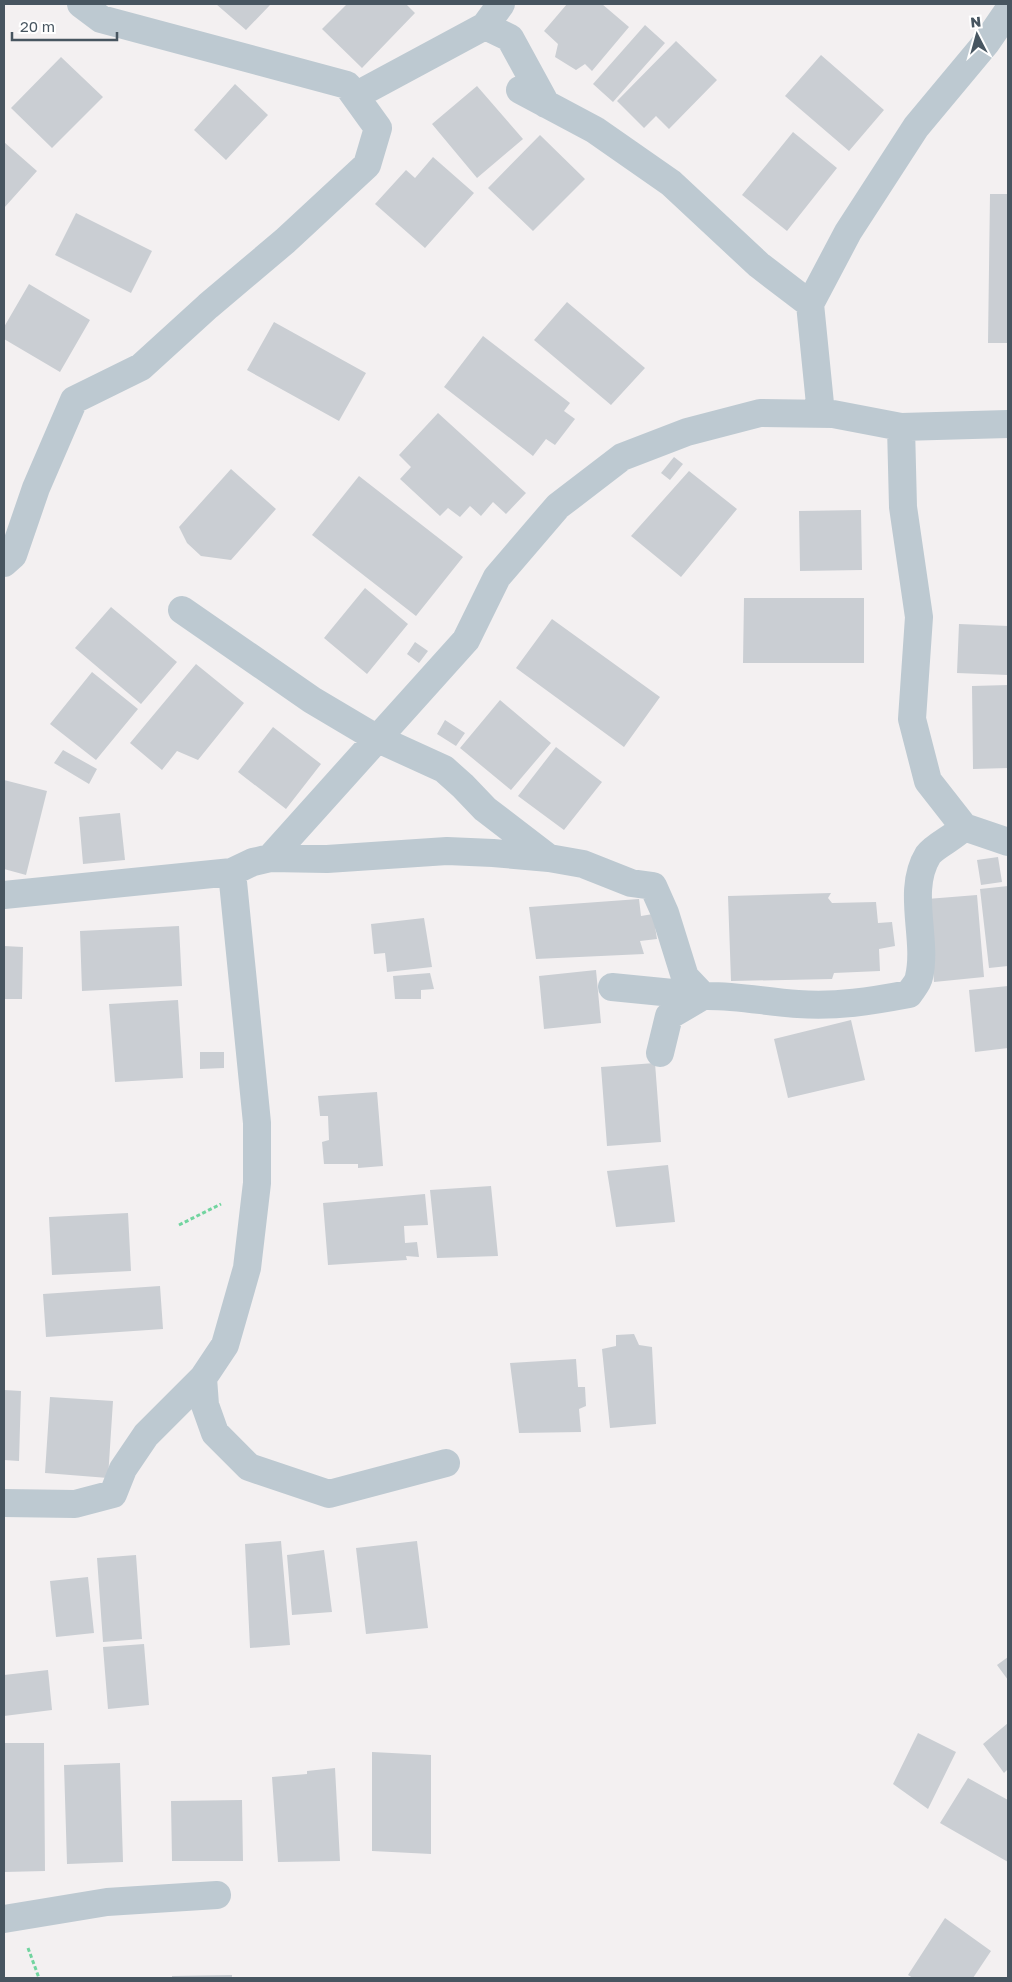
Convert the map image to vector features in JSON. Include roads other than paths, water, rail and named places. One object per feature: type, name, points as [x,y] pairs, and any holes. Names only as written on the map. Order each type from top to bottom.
[{"type":"street","points":[[4,563],[13,555],[36,488],[74,400],[141,367],[208,306],[285,241],[367,165],[378,128],[347,85],[101,19],[81,4]]},
{"type":"street","points":[[355,96],[485,26],[501,4]]},
{"type":"street","points":[[821,414],[810,304],[848,232],[916,127],[986,43],[1008,11]]},
{"type":"street","points":[[485,26],[510,38],[546,104]]},
{"type":"street","points":[[520,90],[595,130],[671,183],[759,265],[810,304]]},
{"type":"street","points":[[270,858],[466,640],[497,577],[558,506],[622,457],[687,432],[760,413],[833,414],[902,427],[1008,424]]},
{"type":"street","points":[[902,427],[903,507],[919,617],[912,719],[928,781],[964,827],[1008,842]]},
{"type":"street","points":[[182,610],[312,700],[376,738],[444,769],[485,809],[549,858]]},
{"type":"street","points":[[612,988],[827,1005],[858,1003],[909,994],[919,979],[922,942],[918,900],[921,871],[930,853],[956,836],[964,827]]},
{"type":"street","points":[[4,896],[232,872],[253,862],[270,858],[345,859],[446,851],[549,858],[582,864],[632,883],[653,886],[665,913],[686,977],[702,996]]},
{"type":"street","points":[[4,1503],[75,1504],[112,1494],[123,1469],[146,1435],[203,1378],[224,1345],[247,1268],[257,1183],[258,1123],[232,872]]},
{"type":"street","points":[[660,1053],[669,1016],[702,996]]},
{"type":"street","points":[[203,1378],[205,1405],[215,1433],[249,1467],[329,1494],[446,1462]]},
{"type":"street","points":[[4,1919],[107,1902],[217,1895]]}]
